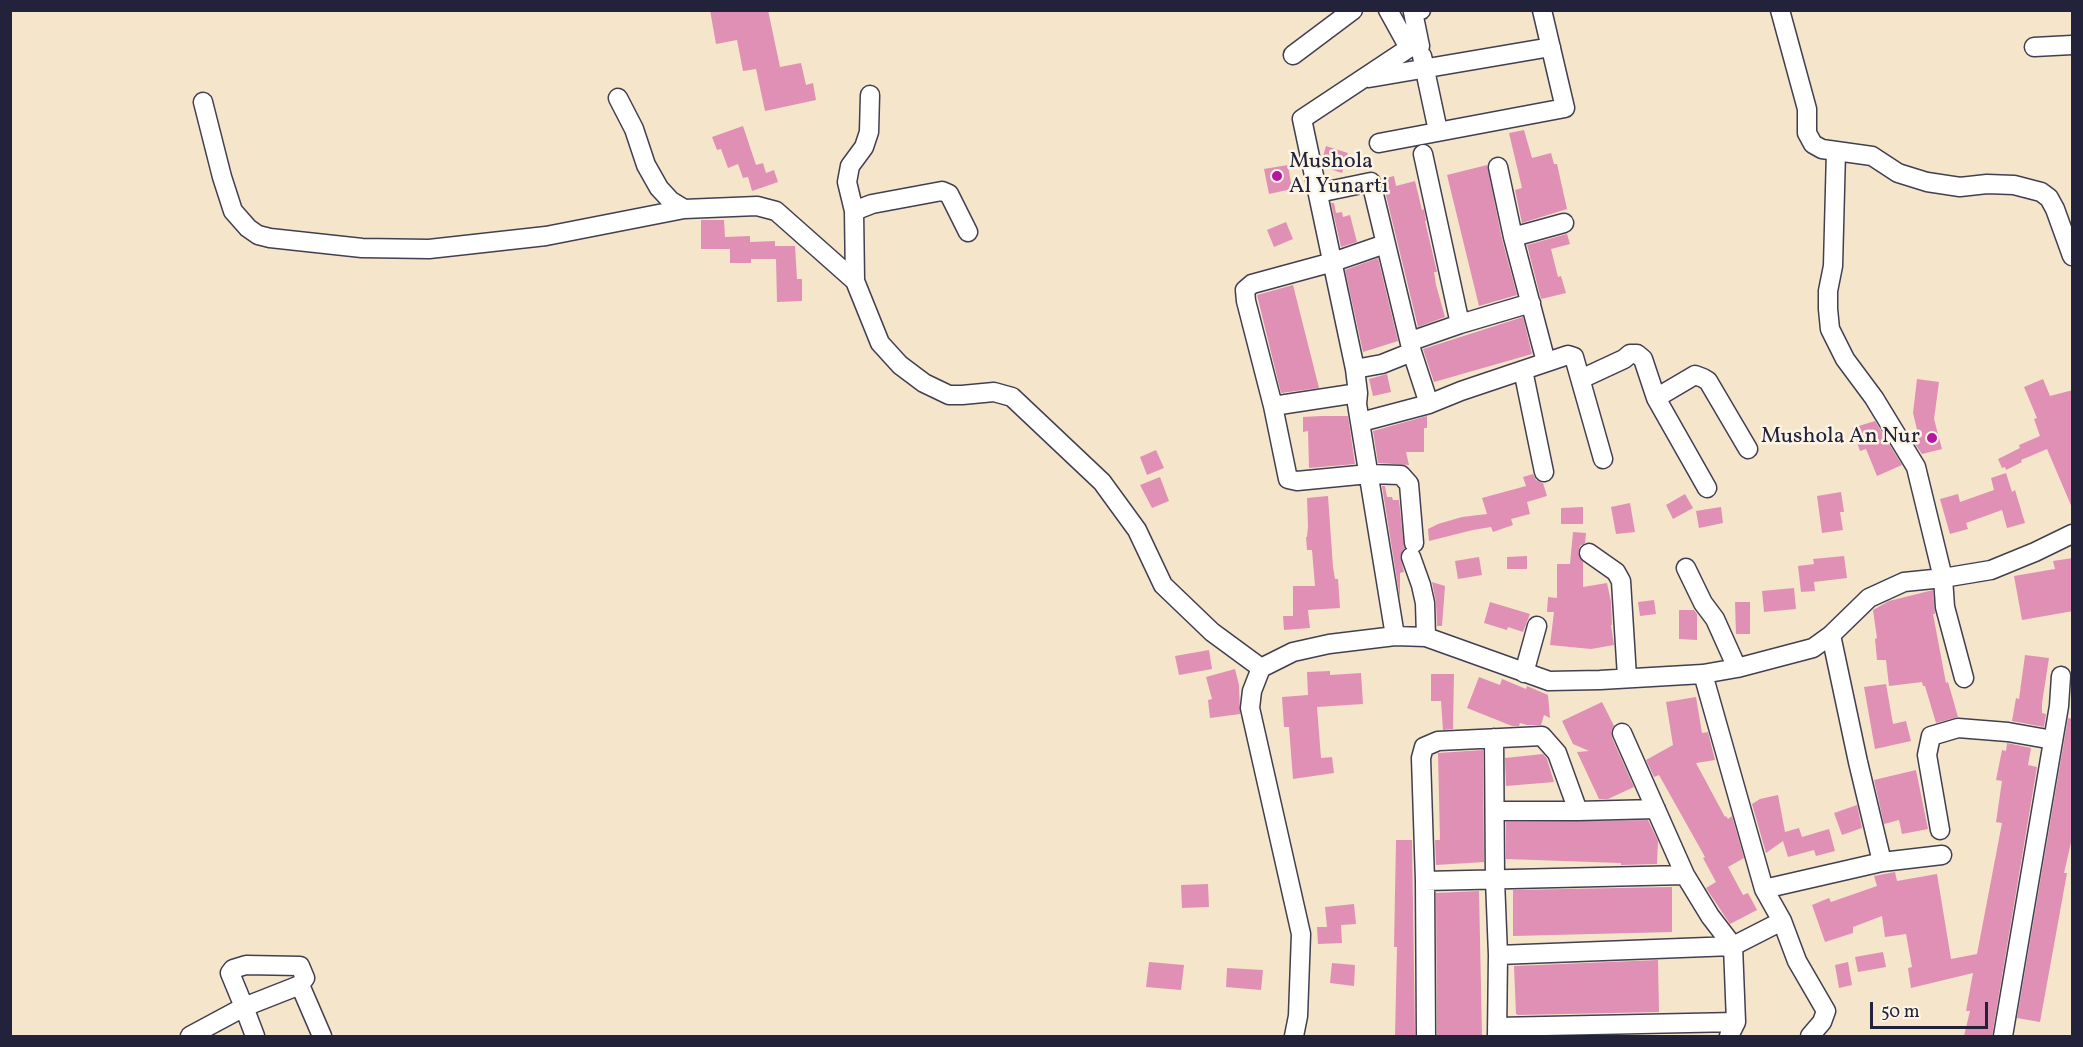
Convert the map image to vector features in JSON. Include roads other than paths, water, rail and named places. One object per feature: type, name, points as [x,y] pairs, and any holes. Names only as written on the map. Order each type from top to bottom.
[{"type":"street","points":[[1293,56],[1353,10]]},
{"type":"street","points":[[1379,143],[1565,108],[1542,10]]},
{"type":"street","points":[[1780,10],[1807,109],[1807,133],[1813,144],[1822,149],[1872,156],[1898,173],[1927,182],[1960,187],[1987,184],[2014,185],[2041,192],[2049,198],[2055,209],[2073,256]]},
{"type":"street","points":[[1388,11],[1414,46],[1425,68],[1438,131]]},
{"type":"street","points":[[1388,11],[1417,11],[1414,46]]},
{"type":"street","points":[[2034,47],[2073,45]]},
{"type":"street","points":[[1395,636],[1357,404],[1358,393],[1354,369],[1334,262],[1302,119],[1414,46]]},
{"type":"street","points":[[1362,79],[1551,47]]},
{"type":"street","points":[[870,95],[869,132],[864,147],[850,166],[847,182],[854,211],[855,281],[880,344],[900,365],[924,383],[949,395],[962,396],[994,392],[1012,397],[1102,482],[1137,530],[1163,585],[1212,632],[1261,668]]},
{"type":"street","points":[[618,98],[634,129],[646,165],[659,188],[671,201],[684,209]]},
{"type":"street","points":[[203,102],[233,211],[248,228],[258,235],[362,248],[429,249],[546,236],[684,209],[757,206],[776,211],[855,281]]},
{"type":"street","points":[[1836,151],[1833,266],[1828,291],[1830,329],[1845,359],[1874,398],[1916,467],[1943,578],[1945,607],[1964,678]]},
{"type":"street","points":[[1423,154],[1460,324]]},
{"type":"street","points":[[1498,167],[1513,237],[1546,362]]},
{"type":"street","points":[[1318,193],[1371,182],[1385,244],[1429,404]]},
{"type":"street","points":[[854,211],[872,204],[942,190],[949,194],[968,232]]},
{"type":"street","points":[[1513,237],[1564,223]]},
{"type":"street","points":[[1385,244],[1334,262],[1252,284],[1245,290],[1246,301],[1274,406],[1288,480],[1297,482],[1369,474],[1401,475],[1406,478],[1410,495],[1412,550],[1425,603],[1426,637]]},
{"type":"street","points":[[1354,369],[1382,364],[1412,346],[1460,324],[1531,303]]},
{"type":"street","points":[[1581,379],[1630,354],[1637,354],[1643,359],[1656,398],[1707,488]]},
{"type":"street","points":[[1361,422],[1429,404],[1568,355],[1574,357],[1603,459]]},
{"type":"street","points":[[1523,370],[1544,472]]},
{"type":"street","points":[[1656,398],[1695,375],[1703,378],[1708,381],[1748,449]]},
{"type":"street","points":[[1274,406],[1358,393]]},
{"type":"street","points":[[1294,1036],[1298,1016],[1301,934],[1250,708],[1252,691],[1261,668],[1293,652],[1329,644],[1395,636],[1426,637],[1549,681],[1703,674],[1737,668],[1813,648],[1831,636],[1869,598],[1904,582],[1991,570],[2073,534]]},
{"type":"street","points":[[1589,554],[1616,572],[1622,581],[1627,677]]},
{"type":"street","points":[[1686,568],[1703,603],[1715,619],[1737,668]]},
{"type":"street","points":[[1524,672],[1537,626]]},
{"type":"street","points":[[1831,636],[1882,862]]},
{"type":"street","points":[[1703,674],[1764,890],[1782,921],[1797,961],[1826,1011],[1822,1022],[1810,1036]]},
{"type":"street","points":[[2003,1036],[2053,740],[2066,706],[2061,676]]},
{"type":"street","points":[[1940,830],[1927,754],[1931,736],[1958,728],[2008,732],[2053,740]]},
{"type":"street","points":[[1494,738],[1497,1032],[1733,1029],[1733,946],[1710,916],[1685,875],[1622,733]]},
{"type":"street","points":[[1426,1036],[1422,750],[1424,747],[1438,741],[1542,736],[1557,753],[1578,812]]},
{"type":"street","points":[[1495,811],[1578,812],[1656,808]]},
{"type":"street","points":[[1764,890],[1882,862],[1942,855]]},
{"type":"street","points":[[1425,881],[1685,875]]},
{"type":"street","points":[[1498,955],[1733,946],[1782,921]]},
{"type":"street","points":[[190,1036],[244,1007],[300,985],[304,978],[300,966],[241,965],[230,973],[244,1007],[255,1036]]},
{"type":"street","points":[[300,985],[322,1036]]},
{"type":"place","name":"Mushola Al Yunarti","points":[[1277,176]]},
{"type":"place","name":"Mushola An Nur","points":[[1932,438]]}]
